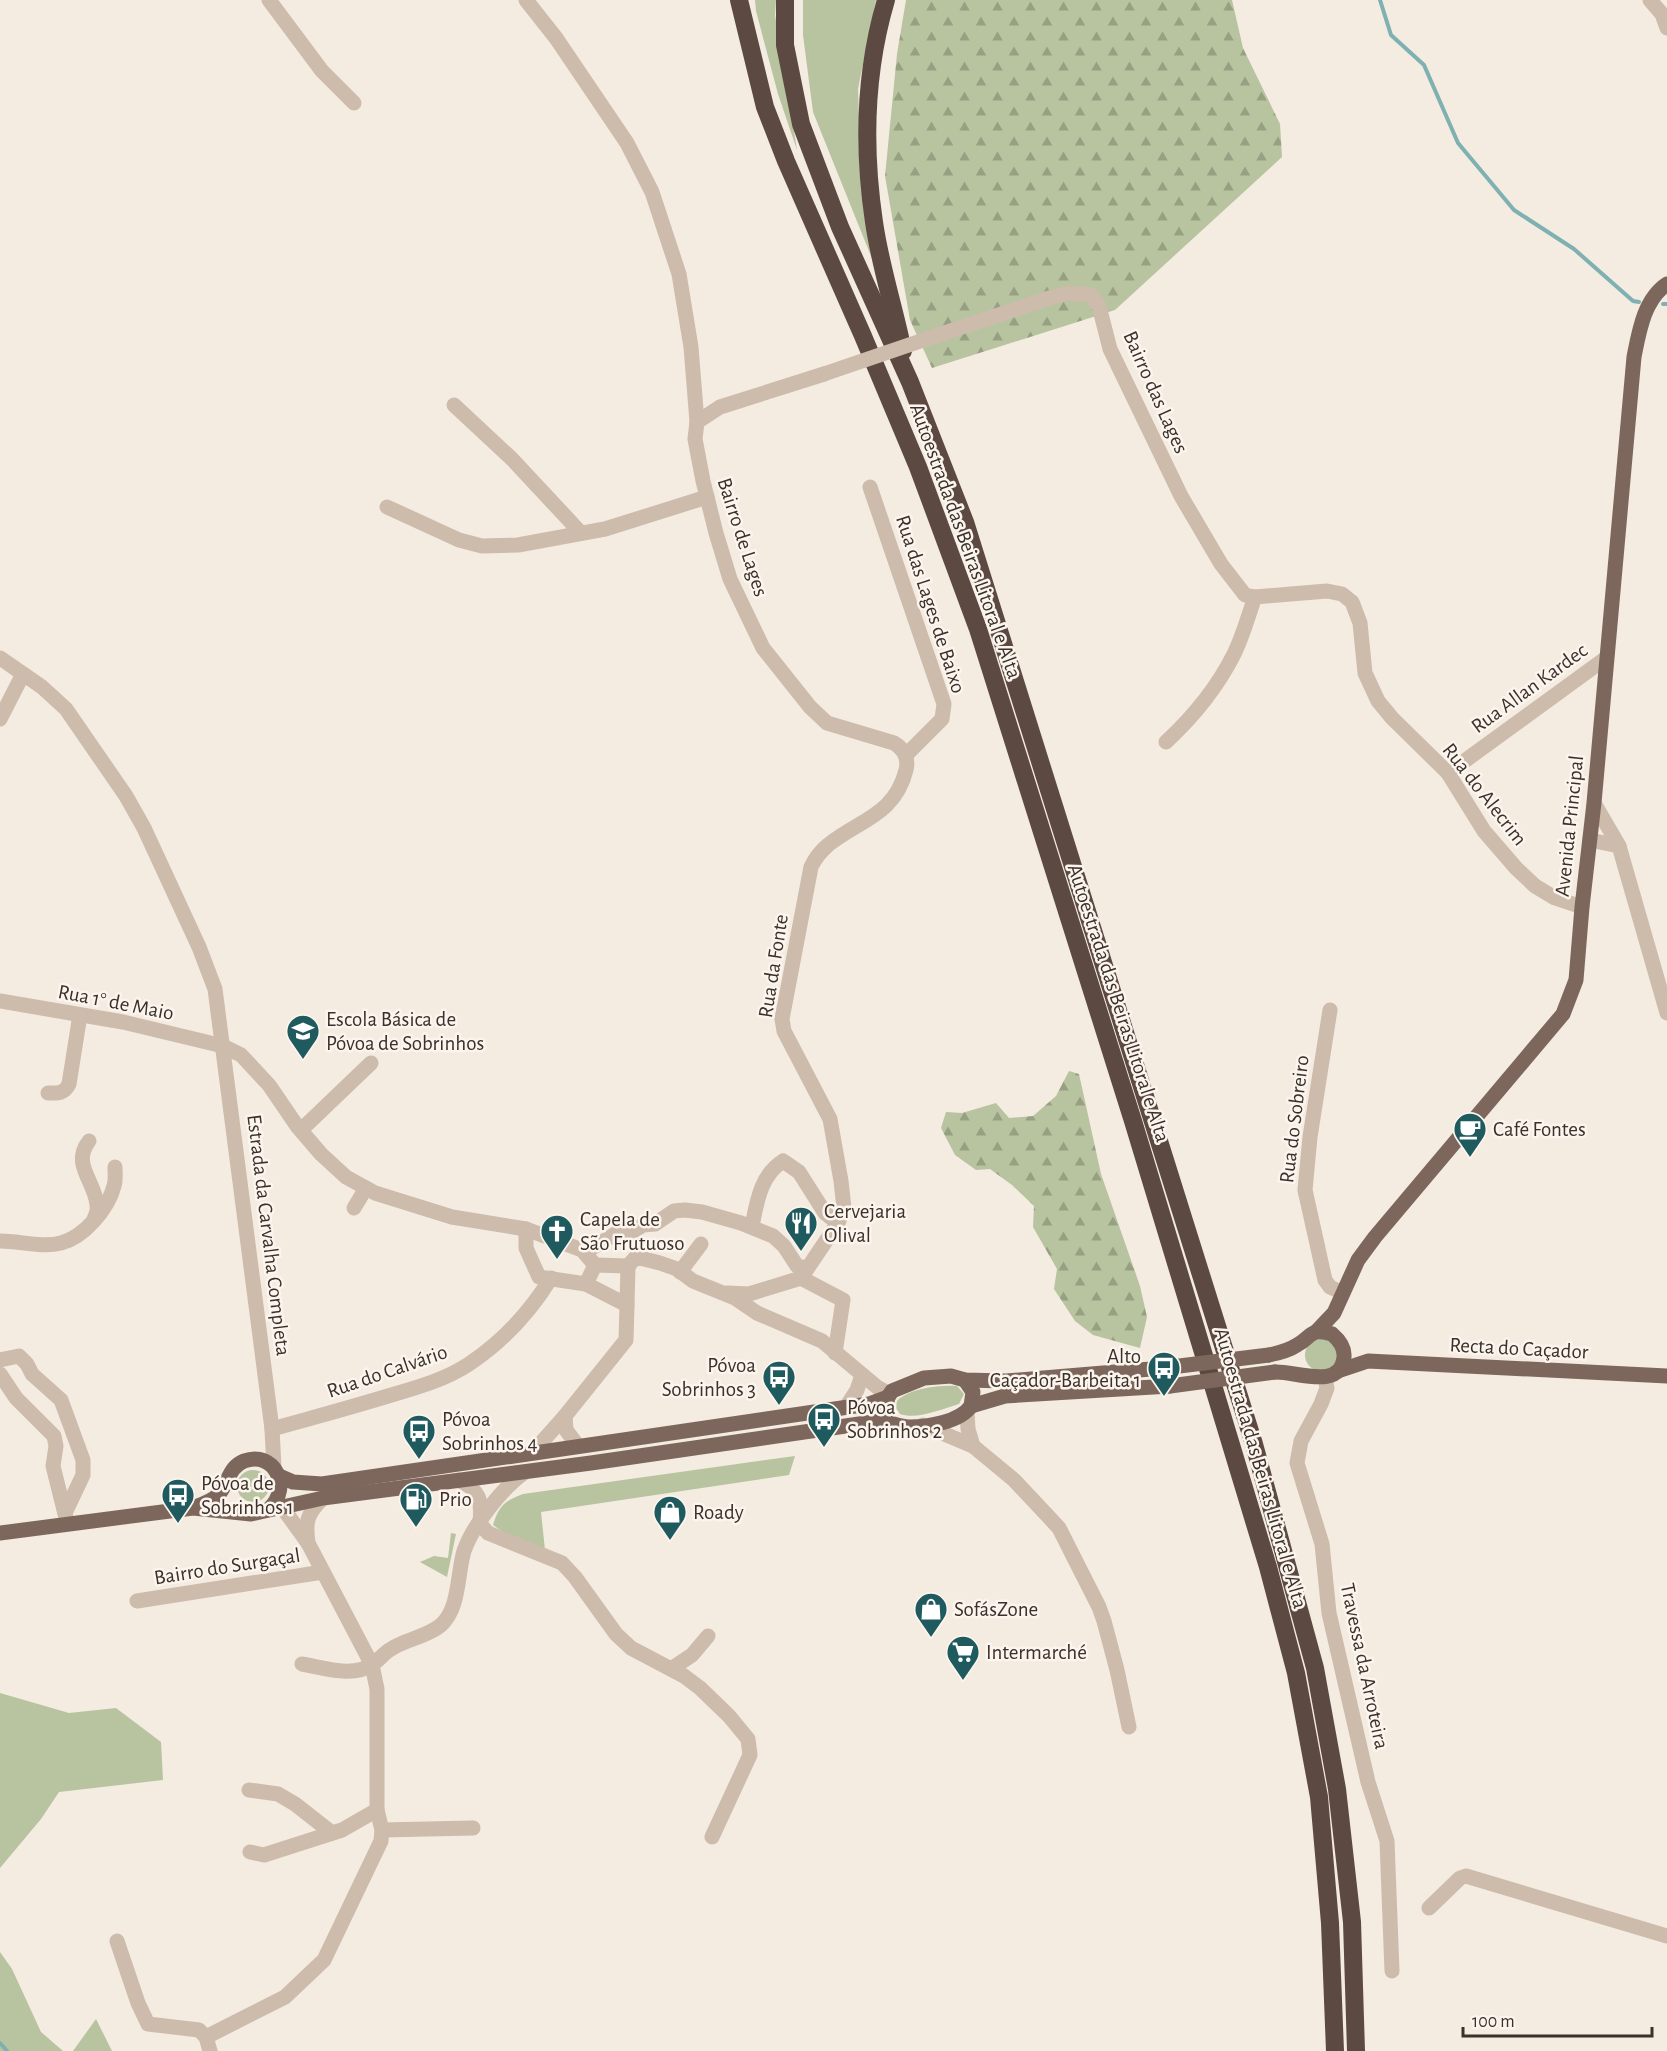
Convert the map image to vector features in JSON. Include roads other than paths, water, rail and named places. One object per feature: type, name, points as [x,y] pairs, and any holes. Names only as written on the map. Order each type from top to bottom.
[{"type":"highway","name":"Autoestrada das Beiras Litoral e Alta","points":[[739,0],[765,107],[918,467],[978,629],[1133,1121],[1268,1567],[1296,1673],[1319,1797],[1330,1923],[1335,2051]]},
{"type":"highway","name":"Autoestrada das Beiras Litoral e Alta","points":[[785,0],[785,45],[801,124],[840,228],[910,382],[965,522],[1254,1444],[1315,1668],[1337,1789],[1352,1922],[1356,2051]]},
{"type":"highway","points":[[886,0],[870,79],[867,147],[874,221],[886,284],[910,382]]},
{"type":"main road","name":"Avenida Principal","points":[[1316,1332],[1328,1321],[1358,1260],[1375,1237],[1563,1014],[1576,980],[1634,357],[1641,324],[1656,291],[1667,284]]},
{"type":"main road","name":"Avenida Principal","points":[[1341,1298],[1337,1322],[1342,1347]]},
{"type":"main road","points":[[193,1508],[213,1499],[226,1483],[234,1467],[250,1459],[259,1460],[293,1482],[322,1484],[869,1404],[889,1396],[898,1387],[924,1378],[951,1376],[965,1380],[1006,1381],[1163,1368],[1269,1355],[1300,1344],[1316,1332],[1332,1334],[1342,1347],[1368,1361]]},
{"type":"main road","points":[[1300,1344],[1298,1358],[1304,1371],[1324,1375],[1342,1364],[1342,1347]]},
{"type":"main road","points":[[0,1533],[66,1519],[193,1508],[261,1514],[275,1508],[322,1498],[525,1472],[880,1421],[908,1427],[935,1424],[1005,1396],[1170,1386],[1275,1372],[1324,1375],[1368,1361]]},
{"type":"main road","name":"Recta do Caçador","points":[[1368,1361],[1667,1376]]},
{"type":"main road","points":[[965,1380],[973,1392],[969,1409]]},
{"type":"main road","points":[[889,1396],[887,1412],[895,1423]]},
{"type":"main road","points":[[275,1508],[280,1494],[277,1472]]},
{"type":"main road","points":[[226,1483],[229,1500],[242,1512]]},
{"type":"street","points":[[269,0],[322,71],[354,103]]},
{"type":"street","name":"Bairro de Lages","points":[[526,0],[556,38],[627,143],[652,192],[679,274],[691,347],[697,422],[694,439],[707,497],[730,579],[763,648],[810,707],[827,723],[894,743],[906,755]]},
{"type":"street","points":[[1650,0],[1662,14],[1667,28]]},
{"type":"street","name":"Bairro das Lages","points":[[697,422],[720,407],[1049,298],[1069,293],[1091,295],[1100,306],[1110,349],[1181,496],[1221,564],[1245,595],[1255,597]]},
{"type":"street","points":[[454,405],[512,459],[581,533]]},
{"type":"street","name":"Rua das Lages de Baixo","points":[[870,487],[944,704],[942,719],[906,755]]},
{"type":"street","points":[[387,507],[459,540],[482,546],[518,545],[605,529],[707,497]]},
{"type":"street","name":"Rua do Alecrim","points":[[1255,597],[1327,591],[1342,594],[1352,602],[1360,623],[1365,673],[1378,701],[1392,718],[1448,773],[1484,831],[1516,868],[1535,886],[1555,898],[1582,907]]},
{"type":"street","points":[[1166,742],[1190,720],[1213,690],[1234,653],[1255,597]]},
{"type":"street","name":"Estrada da Carvalha Completa","points":[[0,658],[42,687],[66,709],[126,796],[144,828],[215,989],[277,1472]]},
{"type":"street","name":"Rua Allan Kardec","points":[[1448,773],[1606,658]]},
{"type":"street","points":[[0,719],[23,674]]},
{"type":"street","name":"Rua da Fonte","points":[[840,1220],[844,1208],[830,1119],[784,1031],[783,1012],[811,867],[818,854],[829,844],[888,805],[904,780],[908,765],[906,755]]},
{"type":"street","points":[[1594,803],[1619,846],[1667,1013]]},
{"type":"street","points":[[1590,840],[1619,846]]},
{"type":"street","name":"Rua 1° de Maio","points":[[0,1001],[123,1022],[223,1046],[241,1055]]},
{"type":"street","name":"Rua do Sobreiro","points":[[1330,1010],[1310,1137],[1305,1190],[1325,1280],[1341,1298]]},
{"type":"street","points":[[48,1093],[60,1093],[66,1090],[69,1084],[80,1015]]},
{"type":"street","points":[[220,1023],[229,1041],[269,1085],[301,1130],[321,1154],[346,1177],[375,1193],[452,1217],[526,1229],[582,1250],[595,1265]]},
{"type":"street","points":[[225,1063],[229,1058],[241,1055]]},
{"type":"street","points":[[301,1130],[371,1063]]},
{"type":"street","points":[[88,1141],[82,1150],[81,1159],[98,1207],[94,1219]]},
{"type":"street","points":[[724,1293],[749,1294],[804,1273],[840,1220],[825,1213],[799,1172],[783,1161],[763,1183],[752,1227]]},
{"type":"street","points":[[0,1241],[48,1245],[63,1243],[80,1234],[106,1204],[114,1185],[115,1167]]},
{"type":"street","points":[[354,1208],[366,1188]]},
{"type":"street","points":[[630,1233],[643,1225],[655,1224],[674,1211],[686,1209],[752,1227],[778,1239],[804,1273],[843,1300],[835,1353]]},
{"type":"street","points":[[582,1250],[594,1247],[623,1228],[630,1233]]},
{"type":"street","points":[[526,1229],[526,1248],[539,1277],[586,1284],[627,1305]]},
{"type":"street","points":[[533,1452],[626,1340],[632,1261],[630,1233]]},
{"type":"street","points":[[680,1272],[701,1244]]},
{"type":"street","points":[[595,1265],[632,1261],[660,1263],[693,1281],[724,1293],[758,1313],[822,1341],[889,1396]]},
{"type":"street","points":[[586,1284],[595,1265]]},
{"type":"street","name":"Rua do Calvário","points":[[272,1429],[410,1390],[450,1375],[468,1365],[501,1340],[551,1278]]},
{"type":"street","points":[[0,1360],[19,1356],[27,1364],[32,1374],[61,1400],[83,1460],[83,1475],[66,1519]]},
{"type":"street","points":[[0,1374],[16,1398],[54,1437],[56,1446],[53,1466],[66,1519]]},
{"type":"street","points":[[846,1407],[862,1375]]},
{"type":"street","name":"Travessa da Arroteira","points":[[1324,1375],[1327,1388],[1301,1441],[1297,1463],[1322,1544],[1329,1613],[1368,1782],[1387,1841],[1392,1971]]},
{"type":"street","points":[[969,1409],[968,1430],[973,1446]]},
{"type":"street","points":[[565,1416],[566,1430],[578,1446]]},
{"type":"street","points":[[923,1425],[973,1446],[1014,1480],[1059,1528],[1104,1621],[1129,1727]]},
{"type":"street","points":[[250,1459],[260,1456],[267,1450],[272,1429]]},
{"type":"street","points":[[302,1664],[351,1672],[372,1665],[390,1649],[440,1625],[448,1616],[453,1604],[464,1551],[471,1536],[499,1494],[511,1481],[525,1472]]},
{"type":"street","points":[[458,1480],[469,1485],[482,1504],[480,1524],[488,1533],[562,1563],[615,1634],[631,1648],[684,1676],[713,1700],[748,1739],[751,1747],[750,1755],[712,1837]]},
{"type":"street","points":[[308,1543],[306,1528],[310,1512],[322,1498]]},
{"type":"street","name":"Bairro do Surgaçal","points":[[275,1508],[308,1543],[372,1665],[377,1689],[377,1810],[382,1830]]},
{"type":"street","name":"Bairro do Surgaçal","points":[[137,1601],[323,1572]]},
{"type":"street","points":[[671,1669],[692,1655],[708,1636]]},
{"type":"street","points":[[249,1790],[278,1794],[295,1804],[332,1833]]},
{"type":"street","points":[[250,1852],[264,1855],[342,1830],[377,1810]]},
{"type":"street","points":[[117,1941],[138,2003],[148,2024],[199,2030],[208,2044],[285,1997],[324,1960],[381,1841],[382,1830],[473,1828]]},
{"type":"street","points":[[1428,1908],[1460,1878],[1466,1876],[1667,1935]]},
{"type":"waterway","points":[[1380,0],[1391,35],[1424,65],[1458,143],[1514,210],[1574,249],[1633,301],[1639,302]]},
{"type":"waterway","points":[[0,2043],[7,2051]]},
{"type":"place","name":"Escola Básica de Póvoa de Sobrinhos","points":[[303,1060]]},
{"type":"place","name":"Café Fontes","points":[[1470,1158]]},
{"type":"place","name":"Cervejaria Olival","points":[[801,1252]]},
{"type":"place","name":"Capela de São Frutuoso","points":[[557,1260]]},
{"type":"place","name":"Alto Caçador-Barbeita 1","points":[[1164,1397]]},
{"type":"place","name":"Póvoa Sobrinhos 3","points":[[779,1406]]},
{"type":"place","name":"Póvoa Sobrinhos 2","points":[[824,1448]]},
{"type":"place","name":"Póvoa Sobrinhos 4","points":[[419,1460]]},
{"type":"place","name":"Póvoa de Sobrinhos 1","points":[[178,1524]]},
{"type":"place","name":"Prio","points":[[416,1528]]},
{"type":"place","name":"Roady","points":[[670,1541]]},
{"type":"place","name":"SofásZone","points":[[931,1638]]},
{"type":"place","name":"Intermarché","points":[[963,1681]]}]
